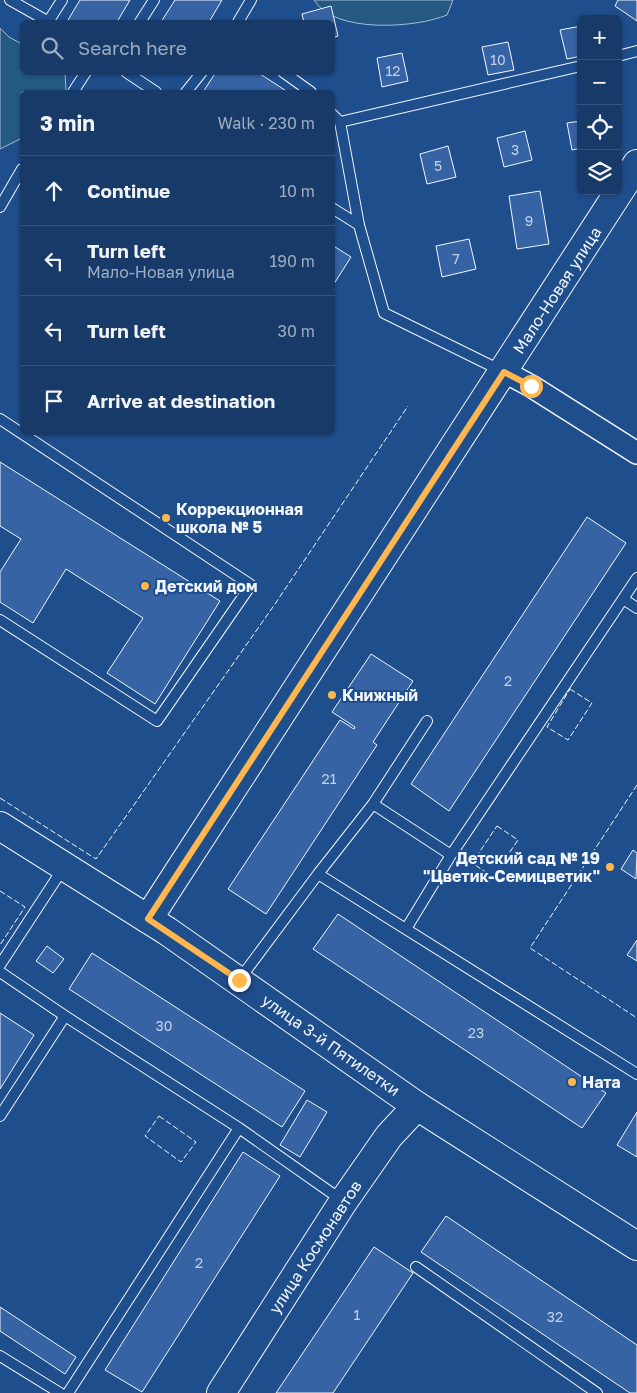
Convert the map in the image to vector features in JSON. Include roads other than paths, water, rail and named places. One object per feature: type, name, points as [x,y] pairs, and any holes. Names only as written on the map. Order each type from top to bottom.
[{"type":"main road","name":"Мало-Новая улица","points":[[148,919],[637,164]]},
{"type":"main road","name":"улица 3-й Пятилетки","points":[[0,826],[148,919],[239,980],[417,1106],[637,1246]]},
{"type":"main road","name":"улица Космонавтов","points":[[221,1393],[343,1202],[389,1136],[417,1106]]},
{"type":"street","points":[[504,372],[531,386],[637,453]]},
{"type":"lane","points":[[10,0],[45,20]]},
{"type":"lane","points":[[49,20],[62,0]]},
{"type":"lane","points":[[141,20],[154,0]]},
{"type":"lane","points":[[239,20],[251,0]]},
{"type":"lane","points":[[622,55],[637,51]]},
{"type":"lane","points":[[340,122],[577,67]]},
{"type":"lane","points":[[73,90],[84,75]]},
{"type":"lane","points":[[130,75],[153,90]]},
{"type":"lane","points":[[188,90],[200,75]]},
{"type":"lane","points":[[287,75],[309,90]]},
{"type":"lane","points":[[335,117],[340,122],[359,225],[384,313],[504,372]]},
{"type":"lane","points":[[0,207],[20,172]]},
{"type":"lane","points":[[335,210],[359,225]]},
{"type":"lane","points":[[0,419],[20,432]]},
{"type":"lane","points":[[0,620],[157,721],[251,585],[24,435]]},
{"type":"lane","points":[[406,929],[451,855],[637,578]]},
{"type":"lane","points":[[623,599],[637,608]]},
{"type":"lane","points":[[239,980],[373,804],[427,721]]},
{"type":"lane","points":[[373,804],[451,855]]},
{"type":"lane","points":[[0,965],[64,866]]},
{"type":"lane","points":[[318,874],[637,1074]]},
{"type":"lane","points":[[0,972],[239,1128],[343,1202]]},
{"type":"lane","points":[[0,1116],[65,1016]]},
{"type":"lane","points":[[68,1393],[239,1128]]},
{"type":"lane","points":[[416,1267],[597,1393]]},
{"type":"lane","points":[[0,1356],[60,1393]]},
{"type":"place","name":"Коррекционная школа № 5","points":[[166,518]]},
{"type":"place","name":"Детский дом","points":[[145,586]]},
{"type":"place","name":"Книжный","points":[[332,695]]},
{"type":"place","name":"Детский сад № 19 \"Цветик-Семицветик\"","points":[[610,867]]},
{"type":"place","name":"Ната","points":[[572,1082]]}]
